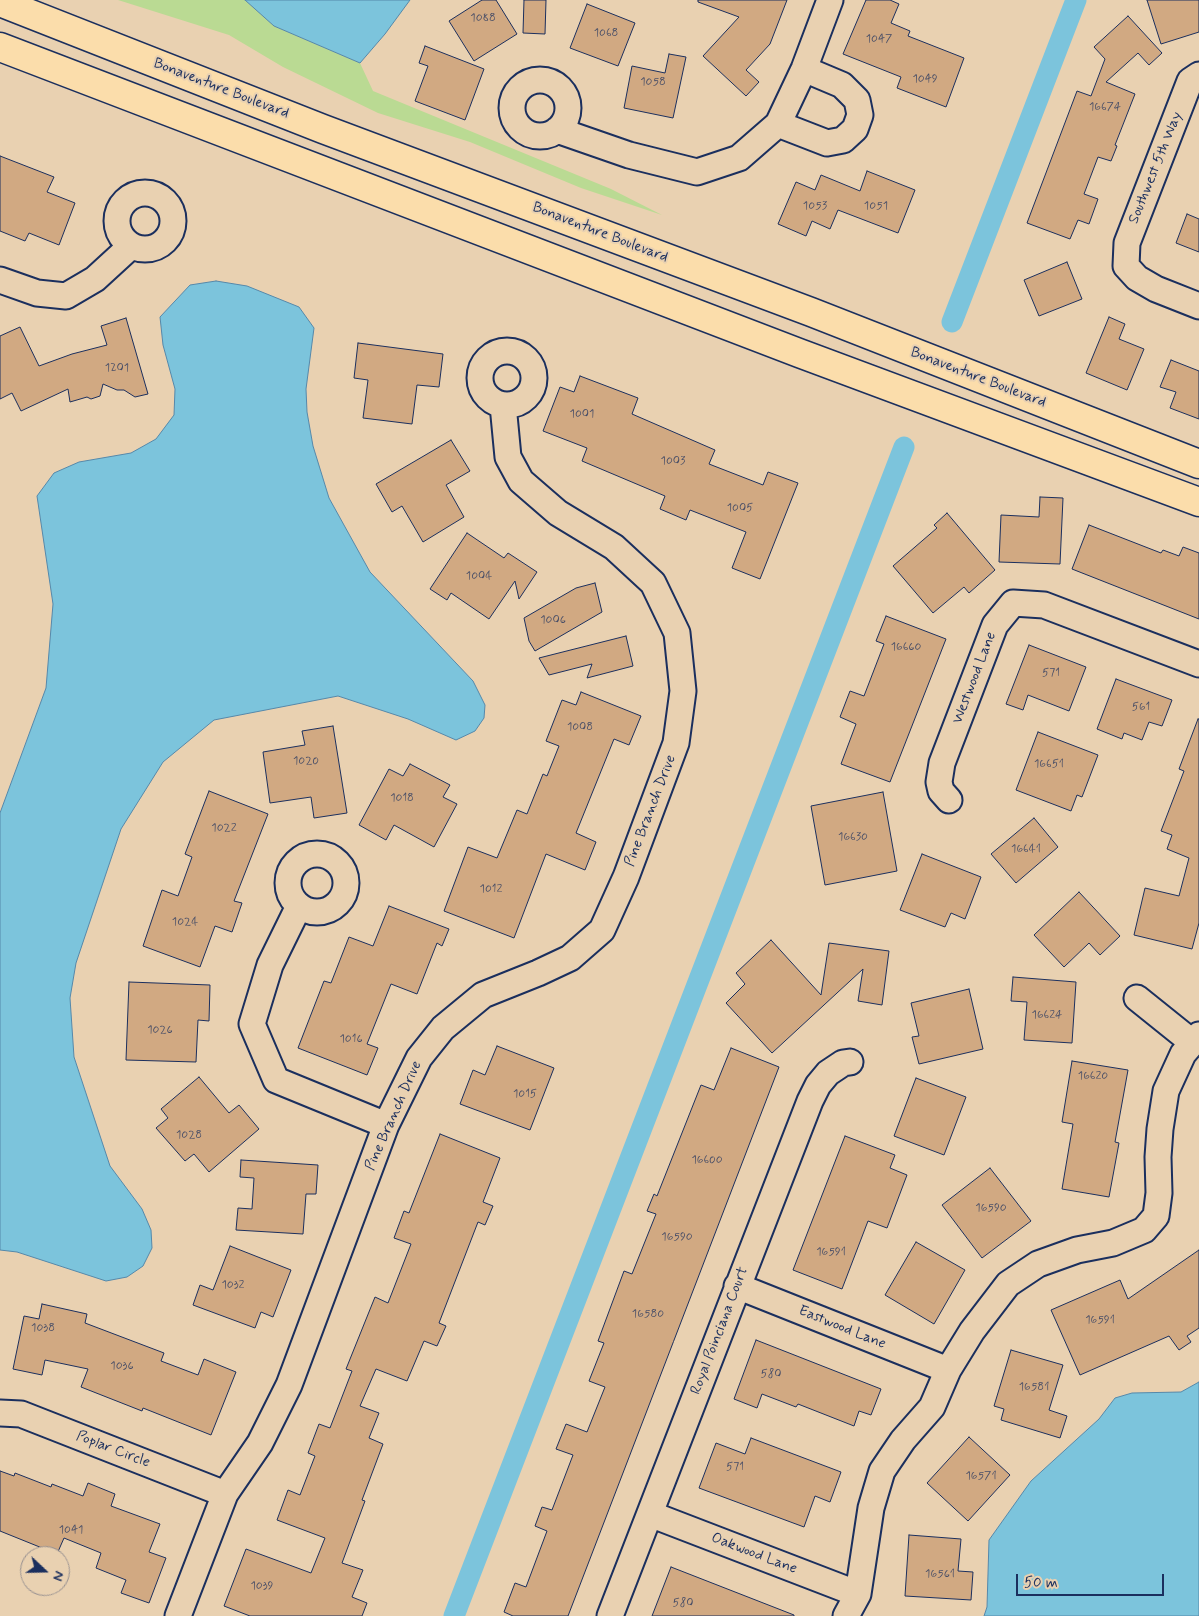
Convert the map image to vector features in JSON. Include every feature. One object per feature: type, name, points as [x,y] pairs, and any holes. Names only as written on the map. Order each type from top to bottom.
[{"type":"main road","name":"Bonaventure Boulevard","points":[[0,2],[323,129],[811,312],[1199,464]]},
{"type":"main road","points":[[0,47],[799,353],[1199,502]]},
{"type":"street","points":[[557,130],[629,155],[697,172],[739,158],[778,124],[804,69],[830,0]]},
{"type":"street","points":[[778,124],[827,143],[843,140],[855,129],[860,115],[857,100],[842,86],[804,69]]},
{"type":"street","name":"Southwest 5th Way","points":[[1199,75],[1190,81],[1127,243],[1126,266],[1137,278],[1156,289],[1199,306]]},
{"type":"street","points":[[0,280],[37,293],[66,296],[95,279],[131,246]]},
{"type":"street","name":"Pine Branch Drive","points":[[178,1616],[225,1494],[260,1443],[289,1385],[386,1125],[418,1058],[443,1028],[483,995],[570,958],[602,930],[626,877],[676,743],[683,692],[677,633],[653,583],[614,547],[558,513],[521,480],[508,457],[502,405]]},
{"type":"street","name":"Westwood Lane","points":[[949,800],[941,791],[939,782],[942,764],[995,625],[1013,603],[1044,605],[1199,664]]},
{"type":"street","points":[[299,906],[270,964],[252,1024],[276,1080],[386,1125]]},
{"type":"street","points":[[846,1616],[858,1594],[870,1508],[882,1471],[903,1440],[932,1407],[948,1370],[972,1331],[1008,1284],[1038,1264],[1077,1250],[1113,1243],[1144,1230],[1156,1216],[1159,1193],[1158,1157],[1160,1129],[1166,1091],[1183,1054],[1196,1039],[1137,998]]},
{"type":"street","name":"Royal Poinciana Court","points":[[610,1616],[810,1101],[818,1085],[828,1073],[843,1063],[850,1062]]},
{"type":"street","name":"Eastwood Lane","points":[[737,1286],[948,1370]]},
{"type":"street","name":"Poplar Circle","points":[[0,1413],[22,1414],[225,1494]]},
{"type":"street","name":"Oakwood Lane","points":[[650,1514],[858,1594]]},
{"type":"green space","points":[[118,0],[245,0],[274,26],[360,63],[373,91],[611,189],[662,215],[581,188],[470,142],[378,113],[283,67],[229,35]]},
{"type":"water","points":[[245,0],[410,0],[385,34],[360,63],[274,26]]},
{"type":"water","points":[[216,281],[247,286],[299,307],[314,328],[306,389],[307,412],[313,446],[329,498],[370,572],[473,681],[485,705],[484,718],[475,731],[456,740],[408,719],[338,696],[214,720],[163,762],[121,829],[76,963],[70,998],[74,1057],[110,1166],[142,1209],[151,1230],[152,1248],[143,1266],[127,1277],[106,1281],[17,1252],[0,1250],[0,813],[46,688],[53,604],[37,496],[54,473],[79,462],[131,453],[156,439],[174,415],[175,389],[163,345],[160,317],[190,285]]},
{"type":"water","points":[[1199,1382],[1199,1616],[984,1616],[987,1607],[989,1540],[1031,1481],[1099,1419],[1115,1398],[1132,1393],[1181,1392]]},
{"type":"building","points":[[482,0],[496,0],[517,34],[474,61],[449,21]]},
{"type":"building","points":[[524,0],[546,0],[545,34],[523,33]]},
{"type":"building","points":[[698,0],[787,0],[770,44],[746,70],[759,82],[746,96],[703,56],[739,17],[698,2]]},
{"type":"building","points":[[866,0],[890,0],[899,4],[891,23],[910,31],[908,36],[964,58],[946,107],[897,88],[901,77],[843,54]]},
{"type":"building","points":[[1147,0],[1199,0],[1199,32],[1161,44]]},
{"type":"building","points":[[587,4],[635,23],[618,66],[570,48]]},
{"type":"building","points":[[1128,16],[1162,53],[1149,65],[1138,53],[1106,82],[1135,94],[1115,145],[1117,146],[1111,161],[1098,157],[1084,194],[1098,199],[1089,224],[1078,220],[1070,239],[1027,223],[1077,91],[1091,96],[1105,59],[1094,47]]},
{"type":"building","points":[[425,46],[484,69],[465,120],[415,101],[428,66],[419,63]]},
{"type":"building","points":[[669,54],[686,57],[673,118],[624,108],[632,66],[665,73]]},
{"type":"building","points":[[0,156],[54,177],[47,192],[75,203],[59,245],[29,233],[25,241],[0,231]]},
{"type":"building","points":[[867,171],[915,190],[898,233],[838,210],[830,229],[812,221],[806,236],[778,224],[796,182],[815,190],[821,175],[860,191]]},
{"type":"building","points":[[1187,214],[1199,219],[1199,252],[1176,243]]},
{"type":"building","points":[[1067,262],[1082,299],[1039,316],[1024,280]]},
{"type":"building","points":[[1109,317],[1125,324],[1119,339],[1144,349],[1127,390],[1086,373]]},
{"type":"building","points":[[126,318],[148,394],[135,397],[124,390],[117,390],[103,384],[100,396],[91,399],[87,397],[70,402],[68,389],[21,411],[12,393],[0,399],[0,336],[20,327],[39,366],[72,354],[107,345],[101,326]]},
{"type":"building","points":[[358,343],[443,354],[439,387],[417,385],[412,424],[363,418],[368,380],[354,378]]},
{"type":"building","points":[[1171,360],[1199,371],[1199,419],[1170,408],[1176,392],[1160,387]]},
{"type":"building","points":[[580,376],[638,398],[632,414],[715,450],[709,464],[763,485],[768,472],[798,483],[760,579],[732,568],[746,532],[690,510],[686,520],[660,509],[665,496],[582,461],[587,448],[543,431],[560,387],[574,392]]},
{"type":"building","points":[[451,440],[470,471],[446,485],[464,517],[423,542],[402,506],[392,512],[376,484]]},
{"type":"building","points":[[1040,497],[1063,498],[1060,564],[999,562],[1001,515],[1039,517]]},
{"type":"building","points":[[947,513],[995,570],[969,593],[964,587],[933,613],[893,566],[937,528],[934,525]]},
{"type":"building","points":[[1089,525],[1161,553],[1163,550],[1179,556],[1183,547],[1199,553],[1199,619],[1072,569]]},
{"type":"building","points":[[467,533],[504,558],[508,553],[537,572],[519,599],[515,581],[489,619],[451,593],[447,600],[430,589]]},
{"type":"building","points":[[595,583],[602,612],[535,651],[529,641],[524,618],[576,588]]},
{"type":"building","points":[[886,616],[946,639],[890,782],[841,764],[856,724],[840,717],[850,691],[864,696],[884,644],[876,641]]},
{"type":"building","points":[[626,636],[633,666],[587,678],[592,664],[549,675],[539,658]]},
{"type":"building","points":[[1029,645],[1086,667],[1069,711],[1028,695],[1023,710],[1006,704]]},
{"type":"building","points":[[1116,679],[1172,700],[1162,726],[1149,722],[1142,740],[1124,733],[1122,739],[1097,729]]},
{"type":"building","points":[[581,692],[641,716],[629,745],[614,739],[576,833],[596,842],[585,870],[546,854],[514,938],[444,911],[468,847],[497,858],[517,810],[527,814],[543,774],[547,776],[559,746],[546,741],[562,700],[576,705]]},
{"type":"building","points":[[1198,719],[1199,923],[1192,949],[1134,935],[1145,888],[1179,896],[1189,858],[1167,849],[1172,835],[1161,831],[1184,771],[1179,769]]},
{"type":"building","points":[[333,726],[347,813],[314,818],[311,797],[270,803],[263,752],[305,745],[302,731]]},
{"type":"building","points":[[1038,732],[1098,755],[1082,797],[1077,795],[1071,811],[1016,790]]},
{"type":"building","points":[[410,764],[450,785],[443,797],[457,804],[434,847],[394,825],[386,840],[359,825],[389,769],[403,776]]},
{"type":"building","points":[[209,791],[268,814],[234,901],[242,903],[232,932],[215,926],[200,967],[143,946],[162,890],[178,896],[192,857],[185,854]]},
{"type":"building","points":[[883,792],[897,871],[825,885],[811,806]]},
{"type":"building","points":[[1034,818],[1058,847],[1016,883],[991,854]]},
{"type":"building","points":[[922,854],[981,877],[965,919],[951,913],[945,927],[900,910]]},
{"type":"building","points":[[1079,892],[1120,936],[1100,955],[1089,943],[1064,967],[1034,935]]},
{"type":"building","points":[[389,906],[449,929],[442,946],[437,943],[417,994],[391,984],[367,1044],[378,1048],[367,1075],[298,1048],[324,981],[331,983],[349,937],[373,946]]},
{"type":"building","points":[[771,940],[821,995],[829,943],[889,951],[882,1005],[858,1001],[863,969],[772,1053],[726,1003],[745,984],[736,973]]},
{"type":"building","points":[[1013,977],[1076,982],[1072,1043],[1024,1040],[1027,1002],[1011,1001]]},
{"type":"building","points":[[129,982],[210,985],[209,1021],[198,1020],[196,1062],[126,1060]]},
{"type":"building","points":[[969,989],[983,1049],[919,1064],[912,1037],[919,1036],[911,1003]]},
{"type":"building","points":[[497,1046],[554,1068],[530,1130],[460,1104],[473,1070],[485,1075]]},
{"type":"building","points":[[731,1048],[779,1067],[568,1616],[513,1616],[504,1612],[515,1583],[526,1587],[547,1531],[535,1526],[542,1507],[552,1510],[573,1455],[556,1449],[566,1424],[587,1432],[605,1387],[589,1381],[604,1343],[598,1341],[624,1271],[632,1274],[656,1214],[647,1211],[654,1194],[657,1196],[701,1085],[714,1090]]},
{"type":"building","points":[[1072,1061],[1128,1070],[1115,1142],[1119,1143],[1109,1197],[1062,1189],[1073,1124],[1062,1122]]},
{"type":"building","points":[[199,1077],[229,1113],[239,1105],[259,1129],[209,1172],[194,1154],[185,1161],[156,1128],[168,1118],[161,1109]]},
{"type":"building","points":[[916,1078],[966,1097],[944,1155],[894,1136]]},
{"type":"building","points":[[440,1134],[500,1158],[483,1202],[493,1206],[485,1225],[478,1222],[439,1323],[446,1326],[437,1346],[424,1341],[407,1381],[376,1369],[360,1406],[379,1413],[369,1438],[383,1444],[362,1500],[365,1501],[342,1563],[363,1570],[352,1597],[367,1603],[362,1616],[250,1616],[224,1606],[246,1549],[311,1573],[325,1538],[277,1520],[288,1490],[300,1495],[315,1456],[308,1453],[319,1424],[330,1428],[352,1371],[346,1369],[375,1297],[388,1303],[411,1244],[394,1238],[404,1211],[409,1213]]},
{"type":"building","points":[[845,1136],[895,1155],[890,1168],[907,1175],[887,1228],[868,1221],[842,1289],[793,1270]]},
{"type":"building","points":[[241,1160],[318,1165],[316,1194],[306,1194],[303,1234],[236,1230],[238,1208],[252,1209],[254,1178],[240,1177]]},
{"type":"building","points":[[990,1168],[1031,1221],[982,1258],[942,1205]]},
{"type":"building","points":[[916,1242],[965,1270],[934,1324],[885,1295]]},
{"type":"building","points":[[230,1246],[291,1270],[273,1317],[261,1312],[255,1328],[193,1305],[200,1285],[213,1290]]},
{"type":"building","points":[[1199,1250],[1199,1328],[1187,1336],[1191,1342],[1179,1350],[1169,1336],[1080,1375],[1051,1310],[1120,1280],[1128,1299]]},
{"type":"building","points":[[42,1304],[87,1314],[85,1323],[164,1353],[161,1361],[198,1375],[204,1359],[236,1372],[211,1435],[143,1408],[142,1411],[81,1387],[88,1369],[45,1360],[42,1375],[13,1369],[24,1316],[39,1319]]},
{"type":"building","points":[[756,1340],[881,1389],[871,1415],[859,1411],[854,1426],[798,1404],[796,1407],[762,1394],[757,1408],[734,1399]]},
{"type":"building","points":[[1011,1350],[1063,1365],[1049,1410],[1067,1416],[1060,1438],[1001,1420],[1004,1409],[994,1406]]},
{"type":"building","points":[[969,1437],[1010,1475],[968,1521],[927,1483]]},
{"type":"building","points":[[751,1438],[841,1472],[830,1502],[815,1496],[804,1527],[699,1488],[716,1443],[745,1454]]},
{"type":"building","points":[[0,1471],[14,1476],[15,1473],[51,1487],[52,1484],[83,1496],[88,1483],[115,1494],[111,1506],[160,1524],[149,1552],[166,1558],[149,1603],[121,1593],[126,1580],[96,1568],[101,1553],[64,1538],[60,1546],[37,1546],[0,1531]]},
{"type":"building","points":[[909,1535],[961,1539],[958,1571],[973,1572],[971,1600],[905,1596]]},
{"type":"building","points":[[671,1567],[794,1615],[794,1616],[652,1616]]},
{"type":"waterway","points":[[952,322],[1076,0]]},
{"type":"waterway","points":[[454,1616],[904,447]]}]
